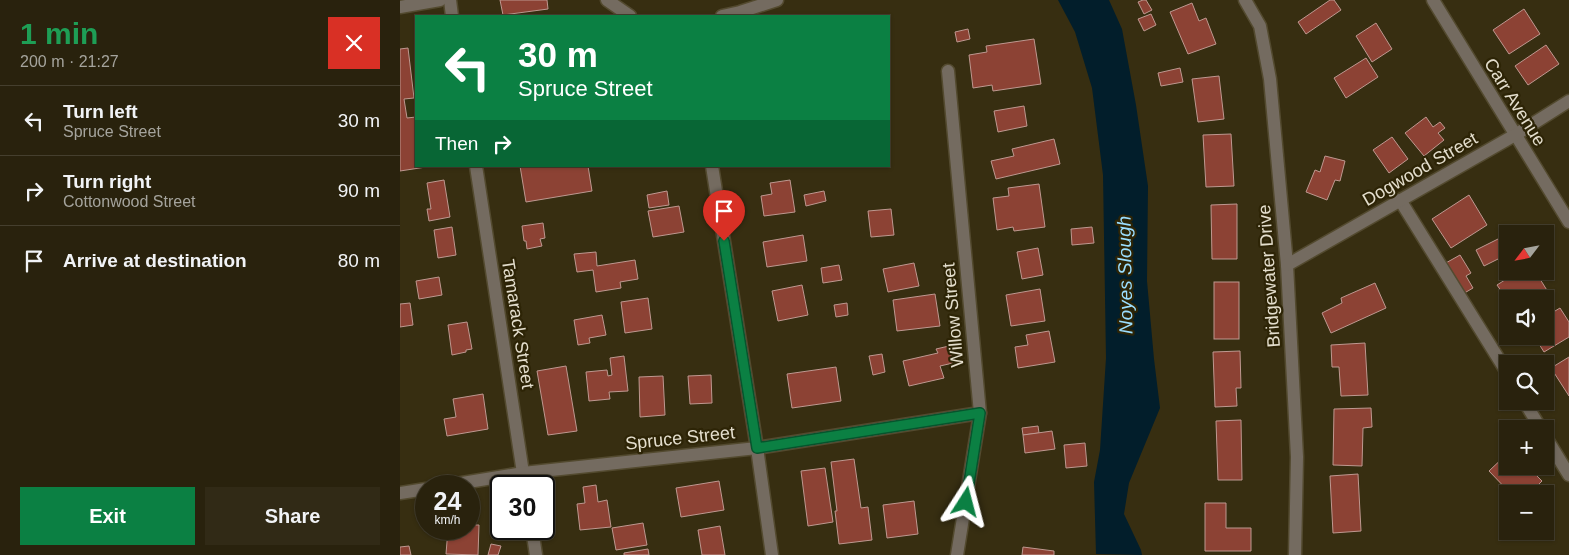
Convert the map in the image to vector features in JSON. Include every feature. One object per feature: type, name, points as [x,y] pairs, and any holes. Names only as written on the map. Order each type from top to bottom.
[{"type":"street","points":[[400,7],[440,0]]},
{"type":"street","points":[[450,0],[452,15]]},
{"type":"street","points":[[607,0],[629,15]]},
{"type":"street","points":[[726,15],[777,0]]},
{"type":"street","name":"Bridgewater Drive","points":[[1245,0],[1260,26],[1270,79],[1287,265],[1297,457],[1295,555]]},
{"type":"street","name":"Carr Avenue","points":[[1433,0],[1569,222]]},
{"type":"street","name":"Willow Street","points":[[948,71],[980,413],[957,555]]},
{"type":"street","name":"Dogwood Street","points":[[1287,265],[1514,135],[1569,101]]},
{"type":"street","name":"Tamarack Street","points":[[476,167],[523,473]]},
{"type":"street","points":[[712,167],[772,555]]},
{"type":"street","points":[[1400,200],[1499,360]]},
{"type":"street","name":"Spruce Street","points":[[480,480],[523,473],[757,448],[980,413]]},
{"type":"street","points":[[1554,451],[1569,475]]},
{"type":"street","points":[[400,493],[415,491]]},
{"type":"street","points":[[534,540],[536,555]]},
{"type":"water","name":"Noyes Slough","points":[[1058,0],[1109,0],[1122,29],[1136,105],[1148,186],[1147,281],[1160,408],[1129,483],[1124,514],[1142,555],[1096,554],[1094,482],[1100,450],[1106,358],[1103,175],[1092,88],[1075,32]]},
{"type":"building","points":[[500,0],[547,0],[548,9],[503,15]]},
{"type":"building","points":[[1146,0],[1152,10],[1144,14],[1138,2]]},
{"type":"building","points":[[1330,0],[1334,0],[1341,10],[1306,34],[1298,22]]},
{"type":"building","points":[[1192,3],[1199,21],[1206,18],[1216,44],[1188,54],[1170,12]]},
{"type":"building","points":[[1524,9],[1540,34],[1509,54],[1493,30]]},
{"type":"building","points":[[1151,14],[1156,25],[1144,31],[1138,19]]},
{"type":"building","points":[[1376,23],[1392,49],[1372,62],[1356,36]]},
{"type":"building","points":[[968,29],[970,39],[957,42],[955,32]]},
{"type":"building","points":[[1034,39],[1041,84],[993,91],[992,85],[973,88],[969,55],[987,52],[986,46]]},
{"type":"building","points":[[1546,45],[1559,64],[1528,85],[1515,66]]},
{"type":"building","points":[[408,48],[414,98],[404,99],[407,118],[415,117],[415,167],[426,167],[400,171],[400,49]]},
{"type":"building","points":[[1366,58],[1378,77],[1346,98],[1334,78]]},
{"type":"building","points":[[1180,68],[1183,82],[1161,86],[1158,73]]},
{"type":"building","points":[[1219,76],[1224,119],[1198,122],[1192,79]]},
{"type":"building","points":[[1024,106],[1027,126],[998,132],[994,111]]},
{"type":"building","points":[[1426,117],[1433,127],[1440,122],[1445,128],[1438,133],[1444,140],[1424,156],[1405,133]]},
{"type":"building","points":[[1231,134],[1234,186],[1206,187],[1203,135]]},
{"type":"building","points":[[1392,137],[1408,159],[1389,173],[1373,150]]},
{"type":"building","points":[[1054,139],[1060,164],[996,179],[991,161],[1014,156],[1012,149]]},
{"type":"building","points":[[1325,156],[1345,161],[1340,181],[1335,180],[1327,200],[1306,192],[1315,170],[1320,172]]},
{"type":"building","points":[[520,167],[588,167],[592,191],[526,202]]},
{"type":"building","points":[[444,180],[450,217],[429,221],[427,209],[431,209],[427,183]]},
{"type":"building","points":[[790,180],[795,212],[764,216],[761,196],[772,194],[770,183]]},
{"type":"building","points":[[1039,184],[1045,227],[1014,231],[1013,227],[997,230],[993,198],[1009,196],[1008,188]]},
{"type":"building","points":[[667,191],[669,205],[649,208],[647,195]]},
{"type":"building","points":[[824,191],[826,201],[806,206],[804,195]]},
{"type":"building","points":[[1469,195],[1487,225],[1451,248],[1432,219]]},
{"type":"building","points":[[1237,204],[1237,259],[1212,259],[1211,205]]},
{"type":"building","points":[[679,206],[684,232],[653,237],[648,211]]},
{"type":"building","points":[[891,209],[894,235],[871,237],[868,211]]},
{"type":"building","points":[[543,223],[545,238],[540,239],[542,246],[527,249],[522,226]]},
{"type":"building","points":[[452,227],[456,255],[438,258],[434,230]]},
{"type":"building","points":[[1092,227],[1094,243],[1072,245],[1071,229]]},
{"type":"building","points":[[803,235],[807,261],[767,267],[763,242]]},
{"type":"building","points":[[1499,238],[1499,261],[1498,259],[1484,266],[1476,250]]},
{"type":"building","points":[[1038,248],[1043,275],[1022,279],[1017,252]]},
{"type":"building","points":[[596,252],[597,266],[635,260],[638,279],[620,282],[621,288],[596,292],[593,270],[577,272],[574,254]]},
{"type":"building","points":[[1460,255],[1471,273],[1466,276],[1473,288],[1461,295],[1444,264]]},
{"type":"building","points":[[914,263],[919,286],[888,292],[883,269]]},
{"type":"building","points":[[839,265],[842,280],[823,283],[821,268]]},
{"type":"building","points":[[439,277],[442,295],[419,299],[416,281]]},
{"type":"building","points":[[1505,280],[1541,280],[1547,290],[1500,290],[1497,285]]},
{"type":"building","points":[[1214,282],[1239,282],[1239,339],[1214,339]]},
{"type":"building","points":[[1375,283],[1386,308],[1331,333],[1322,313],[1342,303],[1341,298]]},
{"type":"building","points":[[802,285],[808,315],[778,321],[772,291]]},
{"type":"building","points":[[1040,289],[1045,321],[1011,326],[1006,295]]},
{"type":"building","points":[[935,294],[940,326],[897,331],[893,300]]},
{"type":"building","points":[[648,298],[652,329],[625,333],[621,302]]},
{"type":"building","points":[[410,303],[413,325],[400,327],[400,304]]},
{"type":"building","points":[[847,303],[848,315],[836,317],[834,305]]},
{"type":"building","points":[[1560,308],[1569,322],[1569,337],[1544,352],[1540,345],[1554,345],[1554,312]]},
{"type":"building","points":[[602,315],[606,335],[589,338],[590,343],[578,345],[574,320]]},
{"type":"building","points":[[467,322],[472,349],[452,355],[448,325]]},
{"type":"building","points":[[1049,331],[1055,362],[1018,368],[1015,347],[1028,345],[1026,335]]},
{"type":"building","points":[[1365,343],[1368,395],[1341,396],[1339,367],[1332,367],[1331,345]]},
{"type":"building","points":[[949,346],[953,363],[940,366],[944,378],[909,386],[903,361],[938,353],[936,349]]},
{"type":"building","points":[[1240,351],[1241,388],[1236,388],[1237,406],[1215,407],[1213,352]]},
{"type":"building","points":[[882,354],[885,372],[873,375],[869,356]]},
{"type":"building","points":[[624,356],[628,391],[609,392],[610,399],[589,401],[586,372],[607,370],[608,376],[612,375],[610,358]]},
{"type":"building","points":[[1569,357],[1569,396],[1554,373],[1554,366]]},
{"type":"building","points":[[566,366],[577,431],[548,435],[537,371]]},
{"type":"building","points":[[836,367],[841,401],[792,408],[787,374]]},
{"type":"building","points":[[711,375],[712,403],[690,404],[688,376]]},
{"type":"building","points":[[663,376],[665,415],[640,417],[639,377]]},
{"type":"building","points":[[483,394],[488,429],[447,436],[444,419],[456,417],[453,399]]},
{"type":"building","points":[[1371,408],[1372,427],[1363,428],[1362,466],[1333,465],[1334,409]]},
{"type":"building","points":[[1241,420],[1242,480],[1218,480],[1216,421]]},
{"type":"building","points":[[1038,426],[1039,433],[1023,435],[1022,428]]},
{"type":"building","points":[[1052,431],[1055,449],[1025,453],[1023,435]]},
{"type":"building","points":[[1085,443],[1087,466],[1066,468],[1064,445]]},
{"type":"building","points":[[854,459],[861,508],[868,507],[872,540],[839,544],[831,462]]},
{"type":"building","points":[[1499,462],[1499,475],[1536,475],[1542,481],[1538,485],[1502,485],[1489,471]]},
{"type":"building","points":[[825,468],[833,522],[808,526],[801,471]]},
{"type":"building","points":[[1358,474],[1361,531],[1333,533],[1330,476]]},
{"type":"building","points":[[719,481],[724,510],[681,517],[676,488]]},
{"type":"building","points":[[596,485],[598,502],[607,500],[611,527],[580,530],[577,504],[585,503],[583,487]]},
{"type":"building","points":[[914,501],[918,534],[887,538],[883,505]]},
{"type":"building","points":[[1205,503],[1226,503],[1226,528],[1251,528],[1251,551],[1205,551]]},
{"type":"building","points":[[643,523],[647,545],[616,550],[612,528]]},
{"type":"building","points":[[720,526],[725,555],[702,555],[698,530]]},
{"type":"building","points":[[447,540],[478,540],[478,555],[446,554]]},
{"type":"building","points":[[491,544],[501,546],[498,555],[488,555]]},
{"type":"building","points":[[409,546],[411,555],[400,555],[400,547]]},
{"type":"building","points":[[1023,547],[1054,551],[1054,555],[1022,555]]},
{"type":"building","points":[[648,549],[649,555],[624,555],[624,553]]},
{"type":"route","points":[[724,241],[757,448],[980,413],[966,502]]}]
